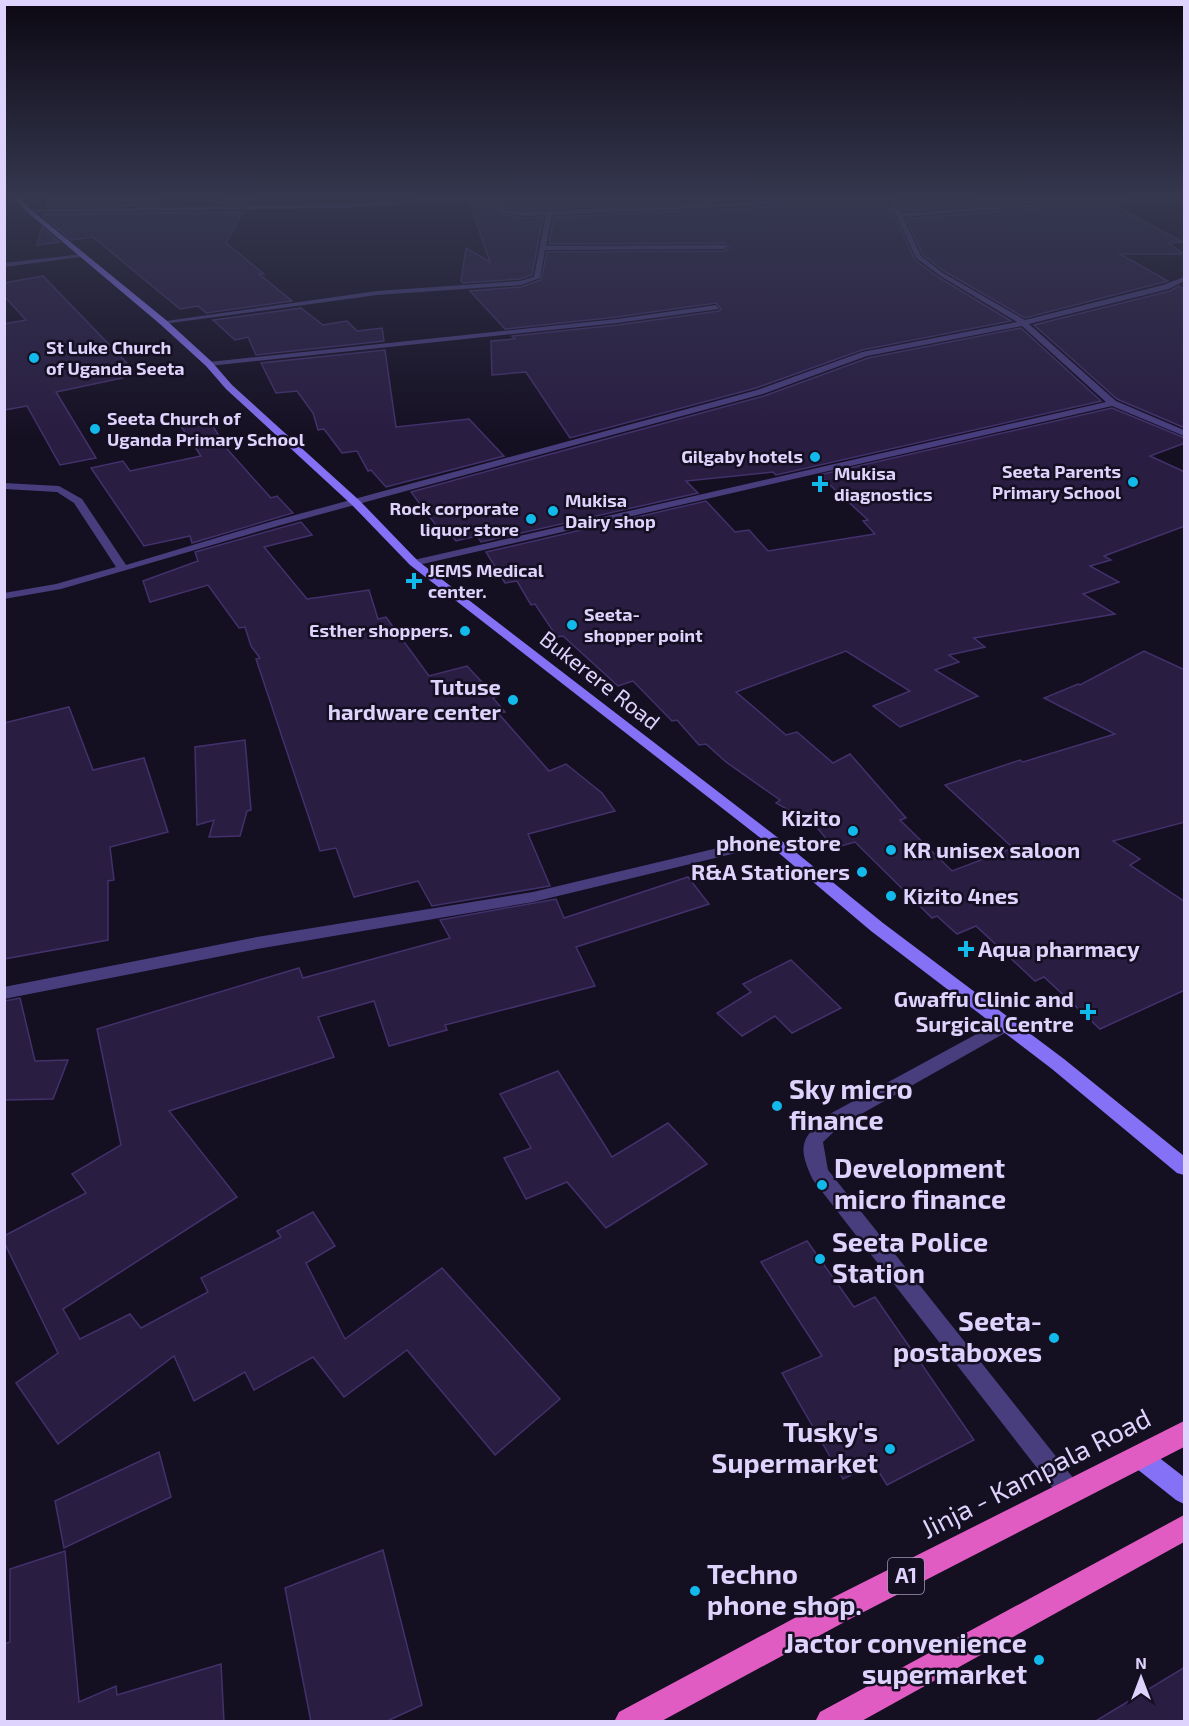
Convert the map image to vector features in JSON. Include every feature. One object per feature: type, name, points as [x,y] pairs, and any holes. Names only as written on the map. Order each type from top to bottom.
[{"type":"highway","name":"Jinja - Kampala Road","points":[[629,1722],[840,1609],[1185,1434]]},
{"type":"highway","points":[[830,1722],[1185,1528]]},
{"type":"main road","name":"Bukerere Road","points":[[109,278],[163,322],[209,364],[229,387],[356,503],[414,563],[772,840],[878,927],[1058,1064],[1185,1167]]},
{"type":"main road","points":[[1140,1457],[1185,1492]]},
{"type":"street","points":[[163,322],[377,293],[521,283],[537,278]]},
{"type":"street","points":[[948,278],[980,295],[1024,324],[1113,403],[1185,433]]},
{"type":"street","points":[[4,597],[57,587],[277,523],[760,392],[865,354],[1024,324],[1185,279]]},
{"type":"street","points":[[209,364],[616,321],[716,307]]},
{"type":"street","points":[[414,563],[639,509],[1113,403]]},
{"type":"street","points":[[4,486],[59,489],[78,501],[123,569]]},
{"type":"street","points":[[4,993],[257,943],[532,897],[772,840]]},
{"type":"street","points":[[1006,1024],[833,1121],[813,1139],[814,1155],[820,1174],[1070,1492]]},
{"type":"building","points":[[44,278],[127,363],[110,367],[122,378],[56,392],[96,458],[60,465],[27,406],[4,410],[4,324],[26,320],[4,296],[4,283]]},
{"type":"building","points":[[142,278],[263,278],[292,301],[206,313],[198,306],[180,309]]},
{"type":"building","points":[[462,278],[524,278],[463,283]]},
{"type":"building","points":[[542,278],[939,278],[1011,321],[862,350],[756,388],[570,438],[526,372],[492,375],[491,341],[515,339],[512,336],[617,325],[721,309],[716,303],[505,329],[470,291],[521,287],[541,280]]},
{"type":"building","points":[[955,278],[1162,278],[1168,281],[1025,318]]},
{"type":"building","points":[[1179,286],[1185,290],[1185,428],[1117,399],[1034,325],[1170,291]]},
{"type":"building","points":[[301,308],[323,325],[347,321],[357,331],[382,328],[384,341],[256,355],[248,337],[235,340],[213,320]]},
{"type":"building","points":[[1021,328],[1101,401],[776,475],[773,472],[686,481],[698,493],[481,542],[477,536],[456,541],[444,527],[438,528],[411,492],[764,396],[868,358]]},
{"type":"building","points":[[385,350],[396,427],[469,419],[504,456],[386,487],[371,470],[368,471],[357,451],[342,453],[324,429],[318,430],[313,413],[297,391],[276,393],[261,363]]},
{"type":"building","points":[[1112,408],[1185,438],[1185,443],[1150,456],[1185,472],[1185,526],[1104,556],[1111,560],[1090,566],[1119,582],[1083,594],[1115,614],[974,638],[985,647],[949,655],[959,662],[935,670],[978,696],[900,727],[873,706],[910,691],[846,651],[736,692],[786,735],[797,732],[833,763],[850,754],[906,818],[900,820],[952,871],[1013,848],[945,785],[1020,760],[1023,762],[1115,734],[1044,698],[1080,685],[1144,651],[1185,670],[1185,822],[1113,841],[1140,859],[1130,865],[1185,902],[1185,990],[1100,1029],[1044,977],[1035,981],[976,926],[957,934],[937,916],[932,918],[855,842],[834,848],[814,824],[776,803],[780,800],[726,762],[706,744],[699,745],[677,720],[672,721],[633,681],[618,686],[563,636],[557,637],[535,604],[531,605],[517,581],[505,583],[486,552],[706,501],[735,532],[749,530],[768,551],[875,534],[863,521],[868,520],[819,475]]},
{"type":"building","points":[[209,420],[228,450],[271,498],[277,496],[293,513],[192,543],[190,536],[144,546],[91,468],[123,461],[130,471],[201,456],[180,425]]},
{"type":"building","points":[[301,522],[312,535],[264,547],[307,599],[369,590],[378,619],[386,617],[429,676],[467,666],[496,697],[493,698],[505,712],[498,713],[549,771],[566,764],[602,793],[615,811],[528,834],[550,886],[432,906],[418,881],[354,897],[336,848],[320,851],[256,659],[260,658],[251,646],[245,627],[239,628],[208,585],[150,602],[143,581],[198,561],[195,552]]},
{"type":"building","points":[[69,707],[93,770],[144,758],[168,832],[110,847],[114,880],[108,881],[108,940],[4,959],[4,723]]},
{"type":"building","points":[[245,740],[251,810],[247,811],[240,836],[209,837],[214,820],[197,825],[195,747]]},
{"type":"building","points":[[688,877],[709,904],[576,947],[595,986],[445,1025],[447,1030],[389,1046],[374,1001],[318,1017],[334,1057],[169,1111],[237,1197],[63,1309],[80,1339],[130,1314],[141,1328],[208,1292],[201,1278],[281,1237],[277,1231],[313,1212],[335,1246],[306,1263],[345,1339],[442,1268],[560,1399],[495,1455],[407,1350],[344,1397],[313,1357],[254,1390],[245,1372],[194,1401],[174,1356],[58,1444],[16,1383],[58,1353],[4,1242],[4,1236],[86,1193],[72,1174],[121,1145],[97,1029],[299,968],[303,978],[450,938],[440,920],[556,899],[564,918]]},
{"type":"building","points":[[791,960],[841,1008],[792,1033],[775,1016],[742,1036],[717,1013],[751,992],[743,984]]},
{"type":"building","points":[[20,998],[35,1061],[68,1060],[53,1099],[4,1100],[4,1001]]},
{"type":"building","points":[[558,1071],[612,1157],[668,1123],[707,1164],[606,1228],[567,1182],[526,1199],[504,1158],[531,1148],[500,1094]]},
{"type":"building","points":[[807,1241],[854,1307],[875,1297],[974,1440],[887,1485],[874,1464],[843,1479],[782,1373],[822,1356],[761,1262]]},
{"type":"building","points":[[159,1452],[171,1497],[64,1548],[55,1501]]},
{"type":"building","points":[[383,1550],[422,1705],[385,1722],[311,1722],[285,1588]]},
{"type":"building","points":[[65,1551],[79,1702],[116,1686],[117,1695],[221,1664],[224,1722],[4,1722],[4,1644],[10,1642],[10,1569]]},
{"type":"building","points":[[1185,1667],[1185,1722],[1094,1722]]},
{"type":"place","name":"St Luke Church of Uganda Seeta","points":[[34,358]]},
{"type":"place","name":"Seeta Church of Uganda Primary School","points":[[95,429]]},
{"type":"place","name":"Gilgaby hotels","points":[[815,457]]},
{"type":"place","name":"Seeta Parents Primary School","points":[[1133,482]]},
{"type":"place","name":"Mukisa diagnostics","points":[[820,484]]},
{"type":"place","name":"Mukisa Dairy shop","points":[[553,511]]},
{"type":"place","name":"Rock corporate liquor store","points":[[531,519]]},
{"type":"place","name":"JEMS Medical center.","points":[[414,581]]},
{"type":"place","name":"Seeta- shopper point","points":[[572,625]]},
{"type":"place","name":"Esther shoppers.","points":[[465,631]]},
{"type":"place","name":"Tutuse hardware center","points":[[513,700]]},
{"type":"place","name":"Kizito phone store","points":[[853,831]]},
{"type":"place","name":"KR unisex saloon","points":[[891,850]]},
{"type":"place","name":"R&A Stationers","points":[[862,872]]},
{"type":"place","name":"Kizito 4nes","points":[[891,896]]},
{"type":"place","name":"Aqua pharmacy","points":[[966,949]]},
{"type":"place","name":"Gwaffu Clinic and Surgical Centre","points":[[1088,1012]]},
{"type":"place","name":"Sky micro finance","points":[[777,1106]]},
{"type":"place","name":"Development micro finance","points":[[822,1185]]},
{"type":"place","name":"Seeta Police Station","points":[[820,1259]]},
{"type":"place","name":"Seeta- postaboxes","points":[[1054,1338]]},
{"type":"place","name":"Tusky's Supermarket","points":[[890,1449]]},
{"type":"place","name":"Techno phone shop.","points":[[695,1591]]},
{"type":"place","name":"Jactor convenience supermarket","points":[[1039,1660]]}]
